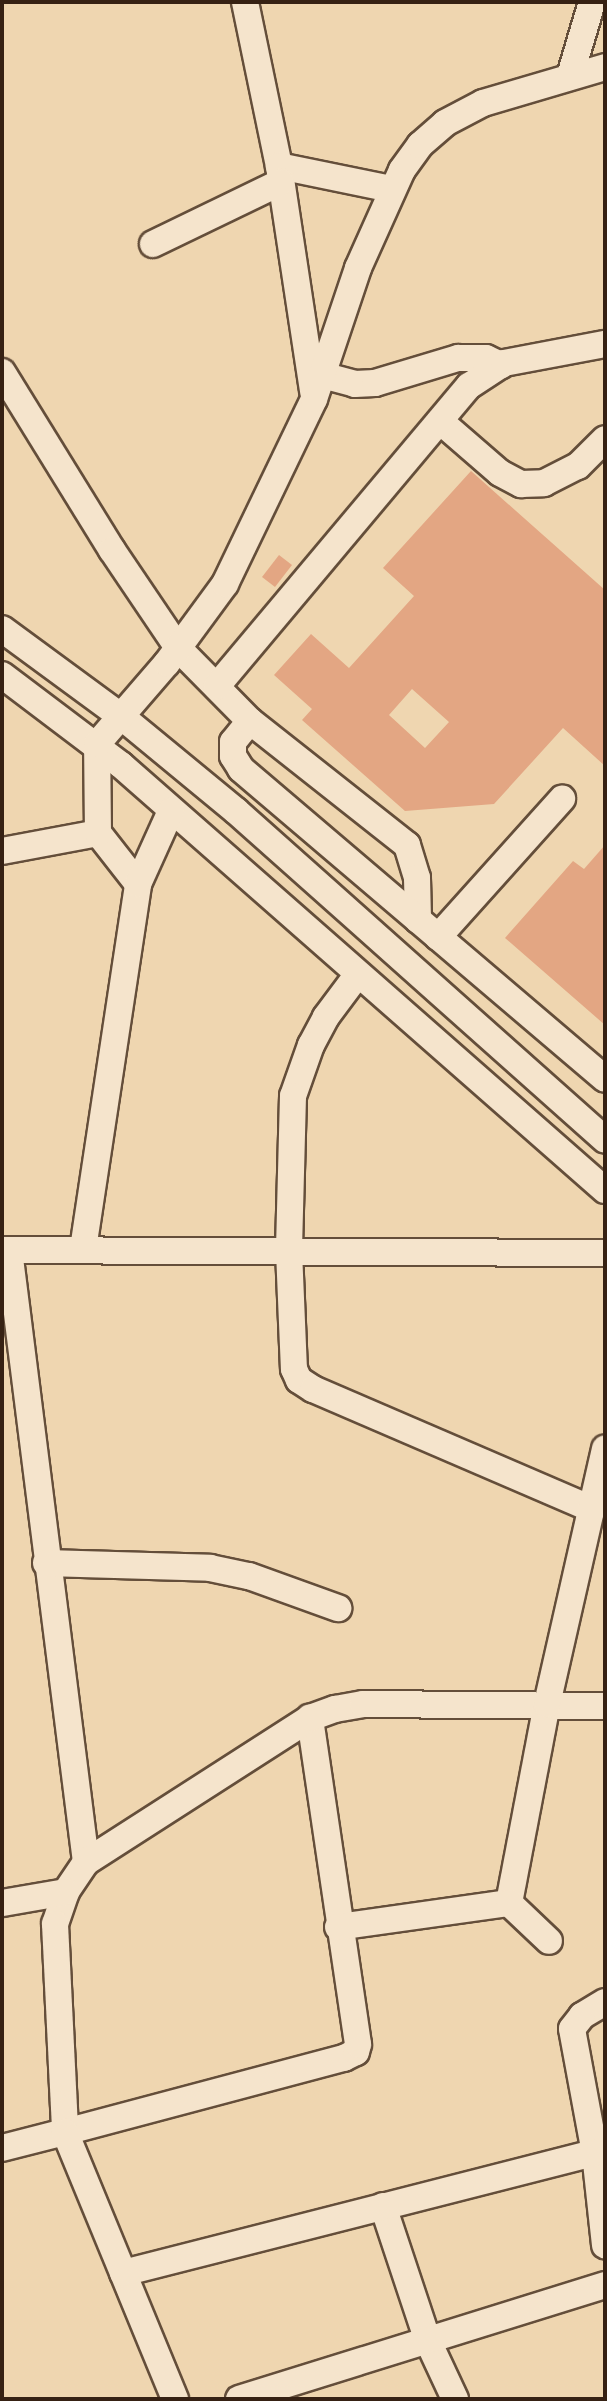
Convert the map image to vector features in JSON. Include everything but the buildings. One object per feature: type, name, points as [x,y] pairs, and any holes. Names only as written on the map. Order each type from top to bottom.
[{"type":"street","points":[[245,2],[318,387]]},
{"type":"street","points":[[570,76],[592,2]]},
{"type":"street","points":[[138,884],[98,833],[97,744],[178,648],[225,584],[318,387],[358,268],[391,189],[420,145],[445,123],[483,103],[605,67]]},
{"type":"street","points":[[153,244],[280,174],[391,189]]},
{"type":"street","points":[[217,686],[469,386],[501,365],[605,344]]},
{"type":"street","points":[[318,387],[375,383],[458,358],[486,358],[501,365]]},
{"type":"street","points":[[2,372],[112,550],[178,648],[250,721],[407,845],[417,878],[418,920]]},
{"type":"street","points":[[440,421],[500,473],[521,484],[544,483],[578,466],[605,439]]},
{"type":"street","points":[[2,629],[122,717],[236,811],[605,1140]]},
{"type":"street","points":[[2,675],[97,744],[605,1190]]},
{"type":"street","points":[[250,721],[233,742],[233,756],[241,769],[605,1079]]},
{"type":"street","points":[[438,937],[562,799]]},
{"type":"street","points":[[83,1249],[138,884],[171,811]]},
{"type":"street","points":[[2,851],[98,833]]},
{"type":"street","points":[[358,974],[326,1017],[311,1045],[293,1096],[289,1251],[291,1359],[299,1380],[313,1389],[592,1509]]},
{"type":"street","points":[[86,1862],[6,1250],[605,1253]]},
{"type":"street","points":[[509,1903],[547,1704],[605,1448]]},
{"type":"street","points":[[46,1563],[210,1568],[249,1576],[338,1608]]},
{"type":"street","points":[[175,2399],[65,2132],[55,1924],[66,1892],[86,1862],[310,1718],[363,1704],[605,1706]]},
{"type":"street","points":[[2,2148],[352,2055],[358,2044],[338,1927],[310,1718]]},
{"type":"street","points":[[2,1903],[66,1892]]},
{"type":"street","points":[[338,1927],[509,1903]]},
{"type":"street","points":[[509,1903],[549,1941]]},
{"type":"street","points":[[605,2002],[582,2016],[572,2029],[595,2153],[605,2245]]},
{"type":"street","points":[[123,2273],[595,2153]]},
{"type":"street","points":[[383,2206],[428,2341],[455,2399]]},
{"type":"street","points":[[239,2399],[605,2285]]}]
